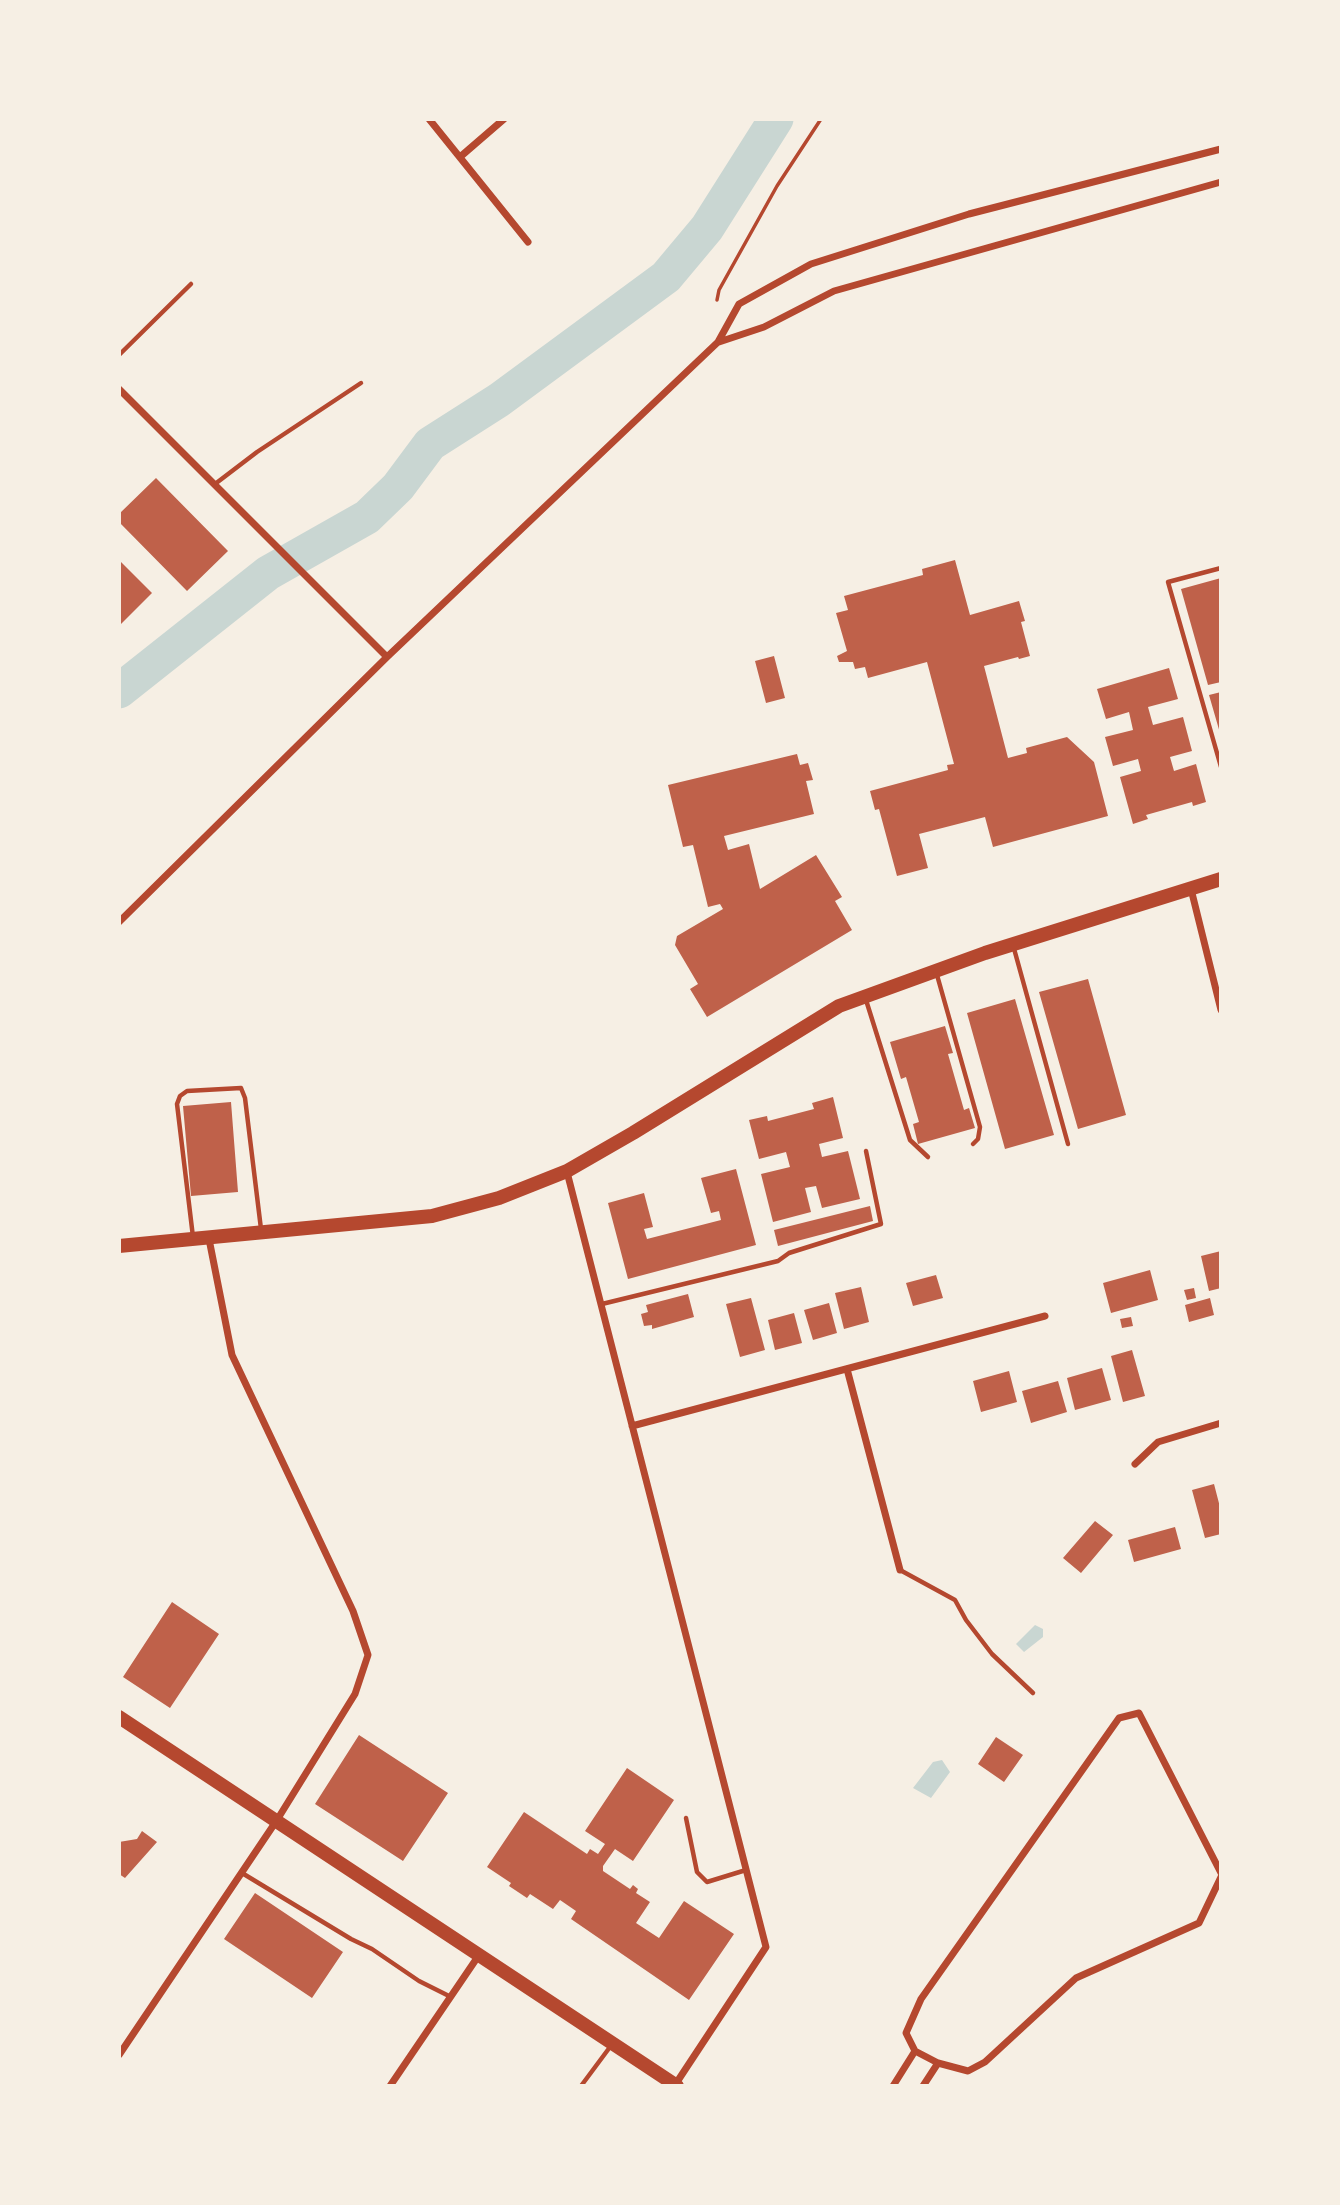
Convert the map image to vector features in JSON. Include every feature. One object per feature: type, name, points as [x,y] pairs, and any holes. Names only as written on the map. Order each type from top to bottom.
[{"type":"main road","points":[[119,1246],[432,1216],[499,1198],[567,1171],[839,1006],[1013,944],[1221,879]]},
{"type":"main road","points":[[119,1717],[676,2085]]},
{"type":"street","points":[[429,119],[528,242]]},
{"type":"street","points":[[460,157],[504,119]]},
{"type":"street","points":[[119,922],[387,657],[718,342],[739,304],[811,264],[969,214],[1221,149]]},
{"type":"street","points":[[718,342],[764,327],[834,291],[1221,182]]},
{"type":"street","points":[[119,389],[387,657]]},
{"type":"street","points":[[1191,889],[1221,1010]]},
{"type":"street","points":[[567,1171],[766,1947],[676,2085]]},
{"type":"street","points":[[119,2055],[277,1820],[355,1694],[368,1656],[353,1611],[232,1355],[209,1239]]},
{"type":"street","points":[[632,1426],[1045,1316]]},
{"type":"street","points":[[846,1369],[900,1570]]},
{"type":"street","points":[[1135,1464],[1158,1442],[1221,1423]]},
{"type":"street","points":[[1139,1713],[1221,1875],[1199,1923],[1076,1978],[985,2062],[968,2071],[938,2063],[915,2051],[906,2033],[921,1999],[1119,1718],[1139,1713]]},
{"type":"street","points":[[390,2086],[480,1955]]},
{"type":"street","points":[[893,2086],[915,2051]]},
{"type":"street","points":[[923,2086],[938,2063]]},
{"type":"lane","points":[[119,355],[191,285]]},
{"type":"lane","points":[[214,484],[361,383]]},
{"type":"lane","points":[[1221,568],[1168,582],[1221,767]]},
{"type":"lane","points":[[1013,944],[1068,1144]]},
{"type":"lane","points":[[935,970],[980,1127],[978,1139],[973,1144]]},
{"type":"lane","points":[[865,996],[910,1140],[928,1157]]},
{"type":"lane","points":[[193,1240],[177,1104],[180,1096],[187,1091],[241,1088],[245,1098],[261,1233]]},
{"type":"lane","points":[[601,1304],[778,1261],[789,1253],[881,1224],[866,1151]]},
{"type":"lane","points":[[900,1570],[955,1600],[966,1620],[992,1654],[1033,1693]]},
{"type":"lane","points":[[686,1818],[697,1872],[707,1882],[746,1870]]},
{"type":"lane","points":[[242,1873],[372,1949],[419,1981],[451,1997]]},
{"type":"lane","points":[[582,2086],[613,2043]]},
{"type":"path","points":[[717,300],[719,290],[777,186],[821,119]]},
{"type":"shaded area","points":[[1035,1625],[1043,1629],[1043,1637],[1024,1652],[1016,1644]]},
{"type":"shaded area","points":[[942,1760],[950,1772],[931,1798],[913,1788],[933,1762]]},
{"type":"building","points":[[156,478],[228,551],[187,591],[119,522],[119,514]]},
{"type":"building","points":[[119,560],[152,593],[119,626]]},
{"type":"building","points":[[955,560],[970,615],[1019,601],[1025,621],[1021,622],[1030,656],[984,666],[1008,758],[1027,753],[1026,748],[1067,737],[1094,762],[1108,816],[993,847],[985,817],[919,834],[928,868],[897,876],[879,809],[875,810],[870,791],[948,770],[947,765],[954,764],[927,662],[868,678],[865,667],[855,669],[853,662],[839,662],[837,656],[847,651],[836,613],[848,610],[844,596],[923,575],[922,569]]},
{"type":"building","points":[[1221,578],[1221,682],[1208,685],[1181,589]]},
{"type":"building","points":[[774,656],[785,698],[766,703],[755,661]]},
{"type":"building","points":[[1169,668],[1178,699],[1148,707],[1153,725],[1183,717],[1192,751],[1170,757],[1174,771],[1196,764],[1206,802],[1193,806],[1192,802],[1146,815],[1148,819],[1133,824],[1120,777],[1141,771],[1138,759],[1113,766],[1105,737],[1133,730],[1129,712],[1106,719],[1097,689]]},
{"type":"building","points":[[1221,692],[1221,733],[1220,733],[1209,695]]},
{"type":"building","points":[[797,754],[800,765],[808,763],[813,780],[806,781],[814,814],[724,836],[728,850],[749,844],[760,889],[816,855],[842,897],[835,901],[852,930],[707,1017],[690,989],[698,984],[675,945],[677,936],[723,909],[720,904],[708,907],[693,845],[683,847],[668,785]]},
{"type":"building","points":[[1088,979],[1126,1115],[1078,1129],[1039,992]]},
{"type":"building","points":[[1015,999],[1054,1135],[1005,1149],[967,1013]]},
{"type":"building","points":[[945,1026],[953,1053],[948,1054],[964,1110],[969,1108],[975,1128],[918,1144],[913,1124],[919,1122],[906,1077],[901,1079],[890,1042]]},
{"type":"building","points":[[833,1097],[843,1138],[819,1144],[822,1157],[848,1151],[860,1199],[822,1208],[816,1186],[805,1188],[811,1212],[773,1222],[761,1174],[790,1167],[786,1152],[759,1159],[749,1120],[767,1116],[768,1121],[814,1109],[812,1103]]},
{"type":"building","points":[[231,1102],[238,1192],[191,1196],[183,1106]]},
{"type":"building","points":[[736,1169],[756,1245],[628,1279],[608,1203],[644,1193],[653,1227],[644,1229],[647,1239],[721,1220],[719,1211],[711,1213],[701,1178]]},
{"type":"building","points":[[870,1206],[873,1221],[778,1246],[774,1230]]},
{"type":"building","points":[[1221,1251],[1221,1288],[1209,1291],[1201,1256]]},
{"type":"building","points":[[1150,1270],[1158,1300],[1111,1313],[1103,1283]]},
{"type":"building","points":[[936,1275],[943,1298],[913,1306],[906,1283]]},
{"type":"building","points":[[861,1287],[869,1322],[844,1329],[835,1293]]},
{"type":"building","points":[[1194,1288],[1196,1298],[1187,1300],[1184,1290]]},
{"type":"building","points":[[688,1294],[694,1317],[652,1329],[652,1325],[644,1326],[641,1314],[648,1312],[646,1305]]},
{"type":"building","points":[[751,1298],[765,1350],[740,1357],[726,1304]]},
{"type":"building","points":[[1210,1298],[1214,1315],[1189,1322],[1185,1305]]},
{"type":"building","points":[[829,1303],[837,1333],[813,1340],[804,1310]]},
{"type":"building","points":[[794,1313],[802,1343],[775,1350],[768,1320]]},
{"type":"building","points":[[1131,1317],[1133,1326],[1122,1328],[1120,1319]]},
{"type":"building","points":[[1132,1350],[1145,1396],[1123,1402],[1111,1356]]},
{"type":"building","points":[[1102,1368],[1111,1400],[1075,1410],[1067,1378]]},
{"type":"building","points":[[1009,1371],[1017,1402],[981,1412],[973,1381]]},
{"type":"building","points":[[1058,1381],[1067,1412],[1031,1423],[1022,1391]]},
{"type":"building","points":[[1214,1484],[1221,1511],[1221,1534],[1205,1538],[1192,1490]]},
{"type":"building","points":[[1095,1521],[1113,1535],[1081,1573],[1063,1558]]},
{"type":"building","points":[[1175,1527],[1181,1549],[1134,1562],[1128,1540]]},
{"type":"building","points":[[172,1602],[219,1634],[170,1708],[123,1677]]},
{"type":"building","points":[[359,1735],[448,1793],[403,1861],[315,1804]]},
{"type":"building","points":[[996,1737],[1023,1755],[1004,1782],[978,1764]]},
{"type":"building","points":[[627,1768],[674,1800],[633,1861],[615,1849],[603,1866],[603,1871],[630,1889],[633,1885],[638,1889],[636,1893],[650,1902],[636,1923],[659,1938],[684,1901],[734,1934],[689,2000],[571,1919],[576,1911],[560,1900],[553,1909],[530,1894],[527,1898],[487,1867],[524,1812],[587,1854],[590,1849],[598,1854],[605,1844],[585,1831]]},
{"type":"building","points":[[142,1831],[157,1842],[125,1878],[119,1874],[119,1842],[137,1839]]},
{"type":"building","points":[[255,1893],[343,1952],[312,1998],[224,1939]]},
{"type":"waterway","points":[[119,691],[268,573],[367,517],[398,487],[430,444],[499,400],[666,277],[707,228],[776,119]]}]
